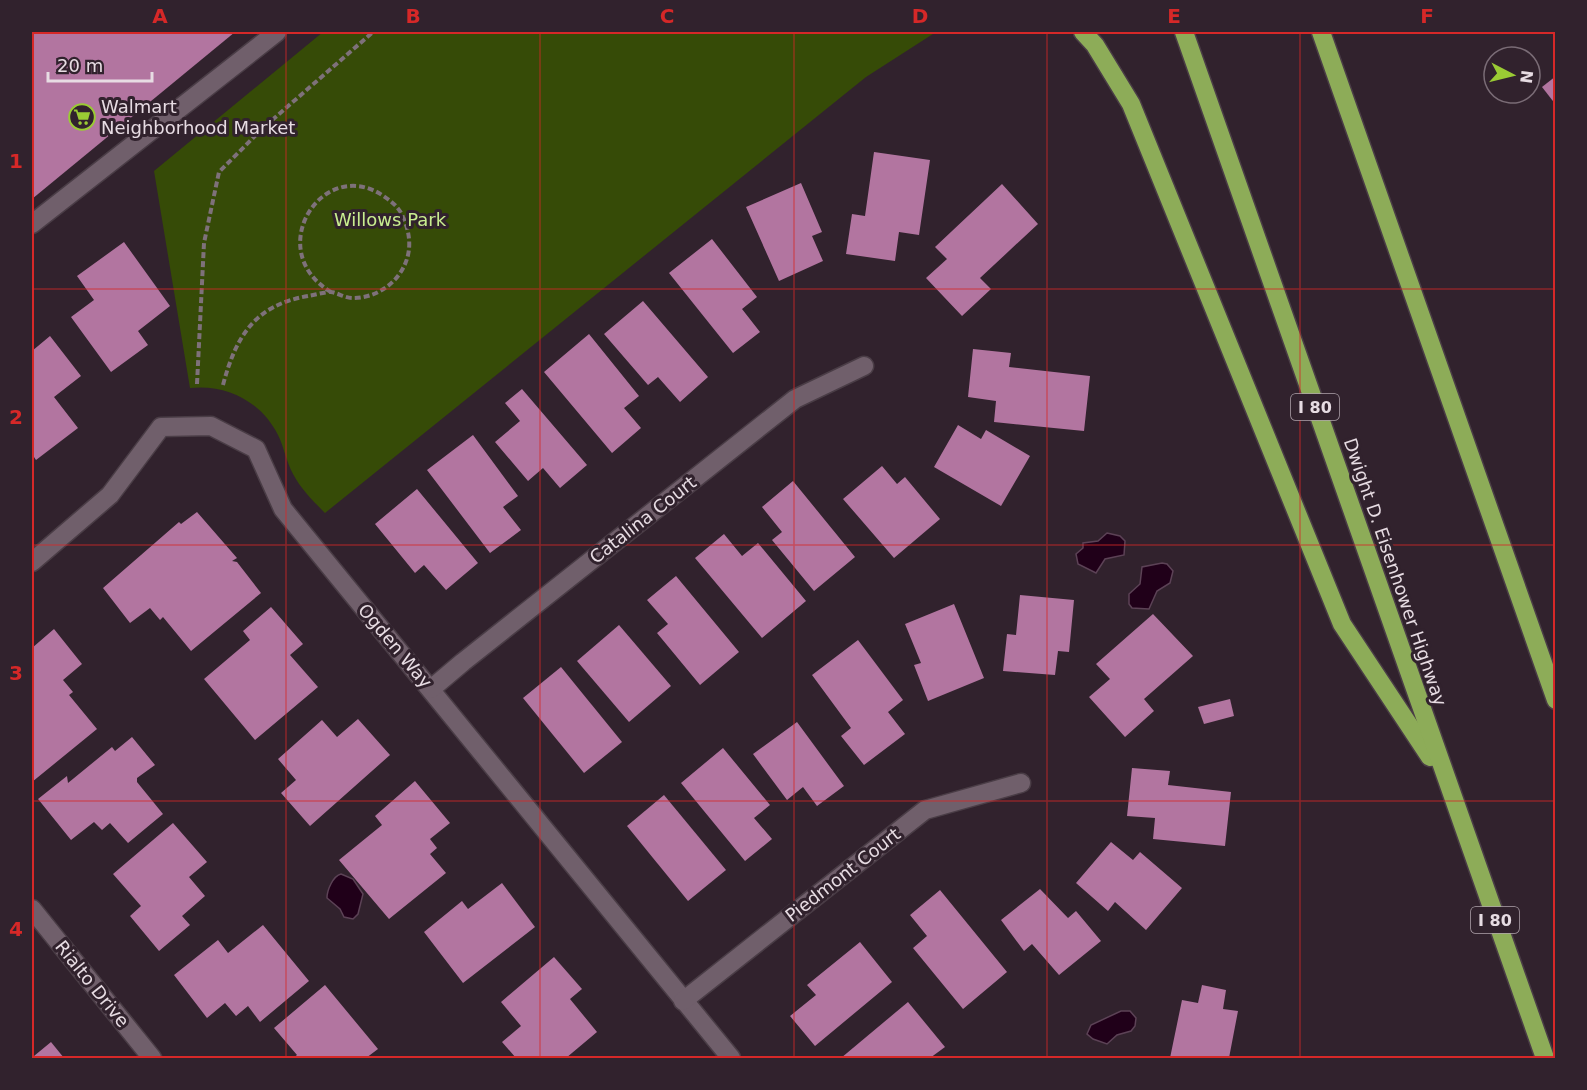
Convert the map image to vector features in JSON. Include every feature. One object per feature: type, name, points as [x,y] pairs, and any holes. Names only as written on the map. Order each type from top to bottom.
[{"type":"highway","points":[[1083,32],[1095,45],[1131,104],[1342,624],[1446,782]]},
{"type":"highway","name":"Dwight D. Eisenhower Highway","points":[[1184,32],[1545,1059]]},
{"type":"highway","points":[[1321,32],[1556,700]]},
{"type":"street","points":[[32,224],[277,32]]},
{"type":"street","name":"Catalina Court","points":[[431,689],[795,399],[864,366]]},
{"type":"street","name":"Ogden Way","points":[[32,561],[110,495],[161,427],[212,426],[256,449],[283,509],[731,1059]]},
{"type":"street","name":"Piedmont Court","points":[[684,1001],[925,810],[1021,783]]},
{"type":"street","name":"Rialto Drive","points":[[32,909],[152,1059]]},
{"type":"path","points":[[197,384],[204,243],[219,172],[262,128],[373,32]]},
{"type":"path","points":[[224,385],[242,334],[264,311],[294,298],[331,292],[352,298],[369,296],[387,287],[403,269],[410,244],[408,228],[396,207],[376,191],[348,187],[334,191],[314,205],[304,218],[299,239],[303,264],[312,278],[331,292]]},
{"type":"green space","name":"Willows Park","points":[[323,32],[936,32],[866,77],[325,513],[307,495],[296,479],[278,435],[262,413],[241,397],[229,392],[203,387],[190,388],[154,171]]},
{"type":"shaded area","points":[[1107,533],[1120,536],[1125,541],[1124,555],[1105,559],[1096,573],[1078,564],[1076,554],[1083,548],[1083,543],[1098,541]]},
{"type":"shaded area","points":[[1167,564],[1173,571],[1170,583],[1157,591],[1149,609],[1132,608],[1129,604],[1129,594],[1140,584],[1142,567]]},
{"type":"shaded area","points":[[341,874],[353,879],[363,894],[358,914],[353,919],[344,917],[340,909],[327,898],[335,877]]},
{"type":"shaded area","points":[[1121,1011],[1130,1011],[1136,1018],[1135,1026],[1131,1031],[1117,1035],[1107,1044],[1087,1034],[1091,1025]]},
{"type":"building","name":"Walmart Neighborhood Market","points":[[32,32],[235,32],[32,199]]},
{"type":"building","points":[[1556,76],[1556,105],[1542,87]]},
{"type":"building","points":[[874,152],[930,160],[919,235],[899,232],[895,261],[846,254],[852,214],[865,216]]},
{"type":"building","points":[[801,183],[822,232],[812,236],[823,261],[779,281],[746,207]]},
{"type":"building","points":[[1002,184],[1038,224],[980,278],[991,289],[962,316],[926,278],[947,259],[935,247]]},
{"type":"building","points":[[712,239],[757,297],[742,309],[760,332],[733,353],[669,273]]},
{"type":"building","points":[[124,242],[170,306],[138,331],[148,345],[111,372],[71,317],[94,300],[77,276]]},
{"type":"building","points":[[643,301],[708,377],[680,402],[658,377],[648,385],[604,334]]},
{"type":"building","points":[[589,334],[639,396],[624,408],[641,428],[612,453],[544,372]]},
{"type":"building","points":[[50,336],[81,376],[54,397],[78,428],[36,460],[32,454],[32,351]]},
{"type":"building","points":[[973,349],[1011,353],[1009,367],[1090,376],[1084,431],[994,422],[996,401],[968,397]]},
{"type":"building","points":[[522,389],[587,465],[560,488],[543,468],[528,481],[495,442],[520,421],[505,403]]},
{"type":"building","points":[[958,425],[981,439],[986,430],[1030,456],[1001,506],[934,467]]},
{"type":"building","points":[[473,435],[518,496],[503,507],[521,530],[490,553],[427,470]]},
{"type":"building","points":[[882,466],[897,484],[905,477],[940,519],[894,558],[843,499]]},
{"type":"building","points":[[793,481],[855,557],[814,591],[772,540],[782,532],[762,507]]},
{"type":"building","points":[[417,489],[478,563],[446,590],[424,565],[415,573],[375,524]]},
{"type":"building","points":[[197,512],[237,558],[232,561],[237,562],[261,593],[191,651],[163,617],[160,620],[150,608],[130,623],[103,588],[179,522],[181,524]]},
{"type":"building","points":[[724,534],[742,556],[758,543],[806,601],[762,638],[695,558]]},
{"type":"building","points":[[676,576],[739,652],[700,685],[657,633],[668,624],[647,600]]},
{"type":"building","points":[[1020,595],[1074,600],[1069,652],[1058,651],[1055,675],[1003,671],[1007,634],[1016,635]]},
{"type":"building","points":[[954,604],[984,678],[928,701],[914,665],[921,663],[905,624]]},
{"type":"building","points":[[271,607],[303,644],[290,655],[318,687],[255,740],[204,679],[250,640],[243,631]]},
{"type":"building","points":[[1153,614],[1193,656],[1144,699],[1154,711],[1125,737],[1089,697],[1110,679],[1096,664]]},
{"type":"building","points":[[619,625],[671,686],[629,722],[577,661]]},
{"type":"building","points":[[54,629],[82,664],[63,680],[73,692],[69,695],[97,729],[32,782],[32,648]]},
{"type":"building","points":[[858,640],[903,700],[888,712],[905,734],[864,765],[841,736],[851,728],[812,675]]},
{"type":"building","points":[[561,667],[622,742],[584,773],[523,698]]},
{"type":"building","points":[[1230,699],[1234,716],[1204,724],[1198,707]]},
{"type":"building","points":[[358,719],[390,755],[310,826],[281,793],[296,780],[278,759],[322,720],[337,737]]},
{"type":"building","points":[[797,722],[844,786],[817,806],[803,787],[787,800],[753,754]]},
{"type":"building","points":[[132,737],[155,765],[137,778],[137,782],[163,814],[128,843],[110,823],[102,830],[94,822],[71,840],[38,799],[67,776],[68,783],[112,747],[115,751]]},
{"type":"building","points":[[723,748],[770,805],[754,818],[772,839],[745,861],[681,783]]},
{"type":"building","points":[[1132,768],[1170,771],[1168,785],[1231,792],[1225,846],[1153,839],[1155,818],[1127,816]]},
{"type":"building","points":[[415,781],[450,823],[430,839],[437,848],[430,854],[446,873],[389,919],[339,860],[382,825],[375,816]]},
{"type":"building","points":[[664,795],[726,870],[688,901],[627,826]]},
{"type":"building","points":[[173,823],[207,862],[189,877],[205,896],[182,916],[190,925],[159,951],[130,916],[141,906],[113,874]]},
{"type":"building","points":[[1111,842],[1133,860],[1140,852],[1182,888],[1146,930],[1115,902],[1108,911],[1076,883]]},
{"type":"building","points":[[502,883],[535,927],[463,983],[424,932],[462,901],[468,909]]},
{"type":"building","points":[[1040,889],[1068,918],[1076,911],[1101,941],[1059,975],[1032,944],[1024,951],[1001,920]]},
{"type":"building","points":[[940,890],[1007,972],[963,1009],[913,948],[927,936],[910,915]]},
{"type":"building","points":[[263,925],[309,981],[260,1022],[248,1006],[236,1016],[225,1003],[207,1018],[174,975],[218,940],[228,953]]},
{"type":"building","points":[[860,942],[892,982],[815,1046],[790,1016],[816,995],[807,985]]},
{"type":"building","points":[[554,957],[582,989],[570,999],[597,1032],[566,1058],[516,1058],[502,1042],[521,1026],[501,1002]]},
{"type":"building","points":[[325,985],[378,1049],[366,1058],[293,1058],[297,1055],[274,1028]]},
{"type":"building","points":[[1202,985],[1226,990],[1223,1009],[1238,1011],[1229,1058],[1170,1058],[1182,1000],[1198,1003]]},
{"type":"building","points":[[908,1002],[945,1047],[930,1058],[841,1058]]},
{"type":"building","points":[[51,1042],[64,1058],[32,1058],[32,1054],[34,1056]]},
{"type":"place","name":"Walmart Neighborhood Market","points":[[82,117]]}]
